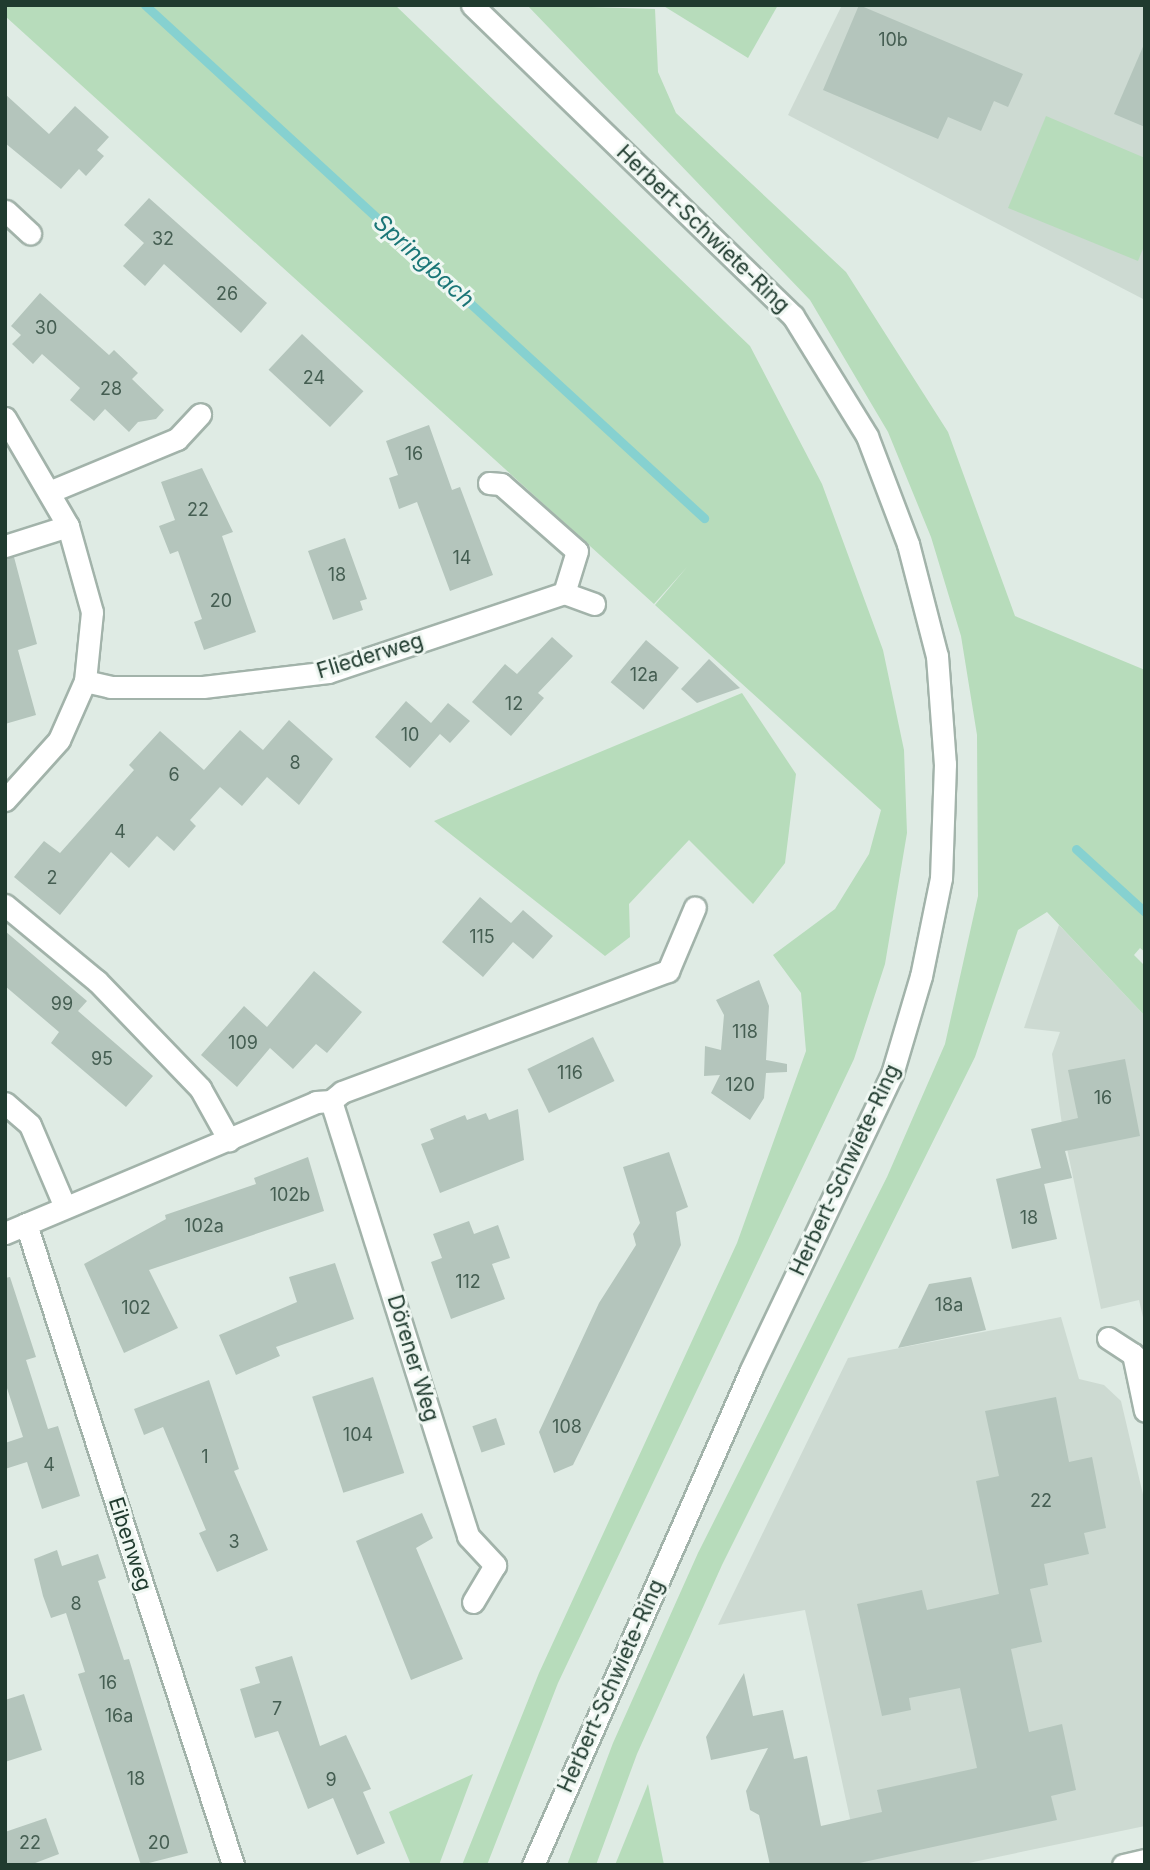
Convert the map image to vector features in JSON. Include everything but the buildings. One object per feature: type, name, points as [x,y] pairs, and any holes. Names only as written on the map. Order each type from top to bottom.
[{"type":"street","name":"Herbert-Schwiete-Ring","points":[[472,5],[793,316],[867,436],[908,544],[937,656],[945,764],[941,877],[921,976],[892,1074],[751,1370],[533,1865]]},
{"type":"street","points":[[5,211],[30,233]]},
{"type":"street","points":[[49,492],[177,439],[200,414]]},
{"type":"street","points":[[5,418],[68,526],[92,612],[85,681],[59,740],[5,800]]},
{"type":"street","points":[[489,483],[501,484],[577,551],[564,593],[594,604]]},
{"type":"street","points":[[5,546],[68,526]]},
{"type":"street","name":"Fliederweg","points":[[85,681],[110,687],[203,687],[328,672],[564,593]]},
{"type":"street","points":[[5,905],[97,981],[200,1088],[229,1140]]},
{"type":"street","points":[[5,1233],[316,1102],[331,1101],[342,1092],[668,971],[695,907]]},
{"type":"street","name":"Dörener Weg","points":[[331,1101],[468,1536],[495,1565],[474,1602]]},
{"type":"street","points":[[5,1103],[30,1125],[65,1207]]},
{"type":"street","name":"Eibenweg","points":[[26,1224],[233,1865]]},
{"type":"street","points":[[1108,1338],[1133,1354],[1145,1411]]},
{"type":"street","points":[[1123,1865],[1145,1860]]},
{"type":"shaded area","points":[[842,5],[1145,5],[1145,300],[788,115]]},
{"type":"shaded area","points":[[1059,925],[1145,1016],[1145,1326],[1139,1300],[1101,1309],[1062,1125],[1052,1054],[1060,1032],[1024,1028]]},
{"type":"shaded area","points":[[1061,1317],[1079,1379],[1104,1385],[1121,1401],[1145,1503],[1145,1826],[959,1865],[860,1865],[805,1610],[718,1625],[848,1358]]},
{"type":"green space","points":[[5,5],[395,5],[750,346],[822,484],[883,650],[904,750],[907,833],[885,964],[854,1059],[558,1683],[487,1865],[462,1865],[539,1673],[737,1243],[806,1051],[801,993],[773,955],[835,909],[869,854],[881,810],[655,605],[687,567],[654,604],[5,16]]},
{"type":"green space","points":[[527,5],[655,9],[658,72],[676,113],[846,272],[948,432],[1015,616],[1145,670],[1145,952],[1140,948],[1134,955],[1145,966],[1145,1016],[1047,912],[1018,930],[975,1057],[722,1565],[637,1754],[596,1865],[567,1865],[613,1743],[698,1553],[887,1177],[945,1044],[978,896],[977,735],[961,636],[931,537],[888,432],[810,300]]},
{"type":"green space","points":[[662,5],[778,5],[748,58]]},
{"type":"green space","points":[[1046,116],[1145,158],[1145,244],[1138,261],[1008,208]]},
{"type":"green space","points":[[742,693],[796,774],[785,863],[753,904],[689,840],[629,904],[630,937],[605,956],[434,821]]},
{"type":"green space","points":[[473,1774],[439,1865],[411,1865],[389,1812]]},
{"type":"green space","points":[[648,1784],[664,1865],[615,1865]]},
{"type":"waterway","name":"Springbach","points":[[145,5],[704,518]]},
{"type":"waterway","name":"Springbach","points":[[1076,849],[1145,912]]}]
